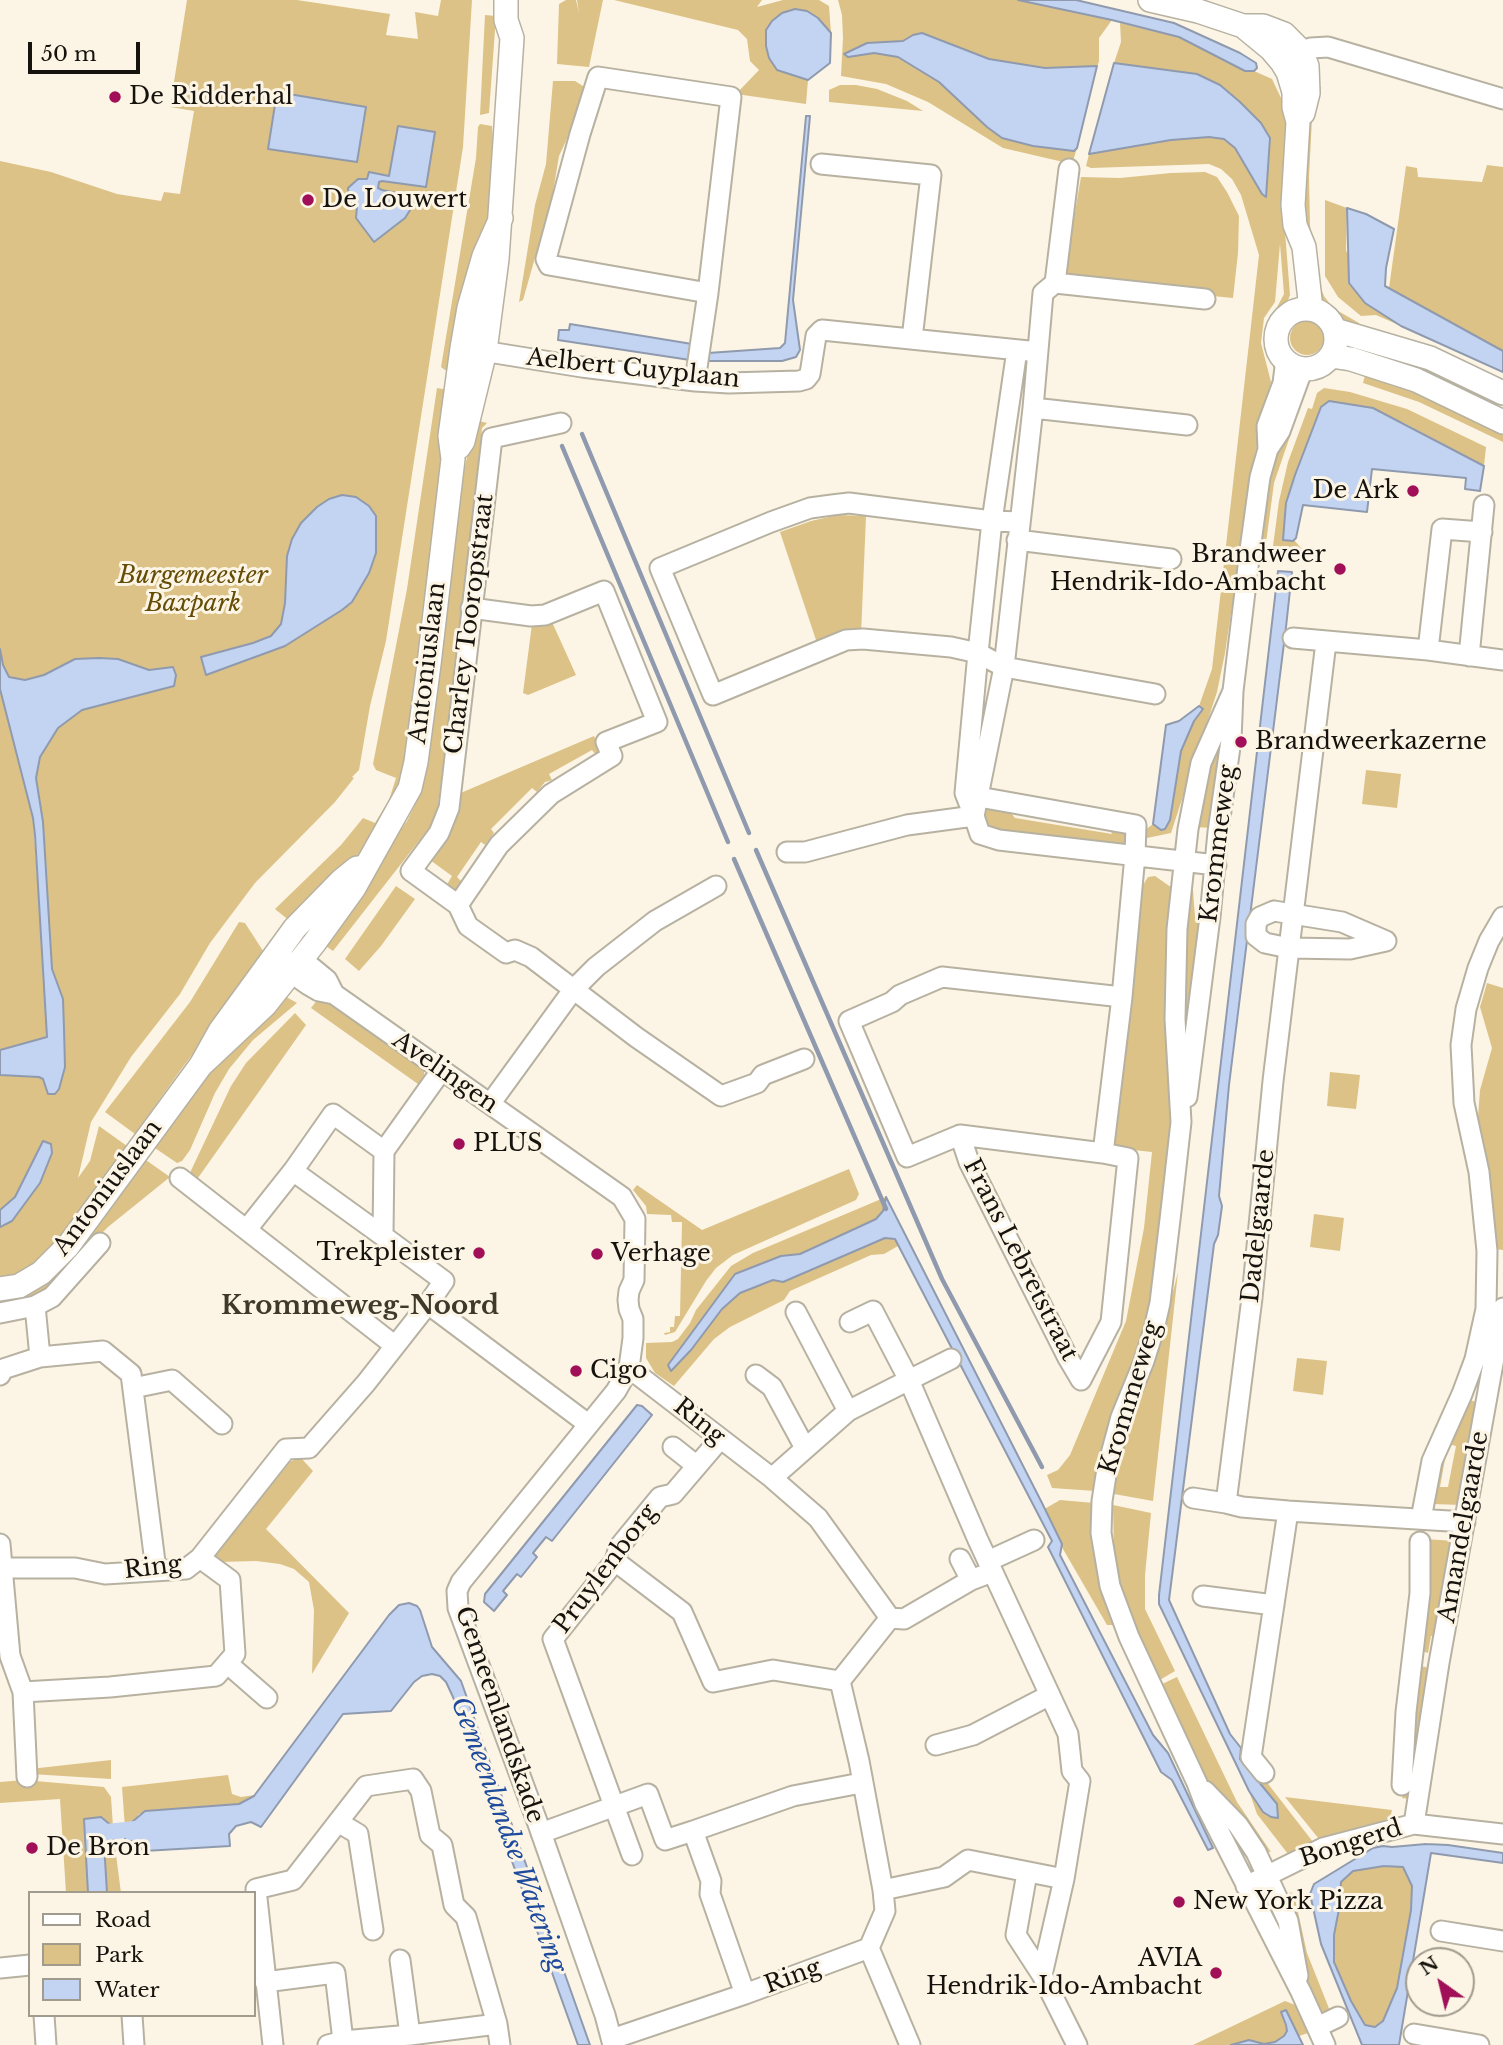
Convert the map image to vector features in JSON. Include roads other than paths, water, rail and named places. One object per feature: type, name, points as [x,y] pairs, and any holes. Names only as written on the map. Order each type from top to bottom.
[{"type":"main road","name":"Antoniuslaan","points":[[453,458],[463,441],[485,351],[501,218],[512,38],[506,20],[506,0]]},
{"type":"main road","name":"Antoniuslaan","points":[[512,38],[520,23],[522,0]]},
{"type":"main road","points":[[1160,1],[1243,26],[1271,50],[1291,57],[1291,80],[1298,122],[1293,205],[1295,225],[1288,248],[1303,310]]},
{"type":"main road","name":"Antoniuslaan","points":[[0,1289],[19,1286],[41,1273],[68,1246],[201,1065],[220,1031],[286,960],[295,928],[341,881],[370,858],[410,788],[453,458],[450,436],[468,308],[484,256],[501,218]]},
{"type":"main road","points":[[1303,310],[1326,316],[1335,330],[1336,343],[1331,356],[1319,366],[1294,364],[1278,349],[1276,336],[1283,320],[1303,310]]},
{"type":"main road","points":[[1335,330],[1430,358],[1503,393]]},
{"type":"main road","points":[[1331,356],[1416,380],[1503,422]]},
{"type":"street","points":[[1291,57],[1328,47],[1503,99]]},
{"type":"street","points":[[695,381],[708,293],[732,97],[598,77],[546,259],[549,264],[708,293]]},
{"type":"street","points":[[821,164],[931,176],[912,339]]},
{"type":"street","points":[[1055,284],[1069,169]]},
{"type":"street","points":[[1205,299],[1055,284],[1043,293],[1027,351],[992,521],[965,793],[980,834],[999,840],[1216,865]]},
{"type":"street","name":"Aelbert Cuyplaan","points":[[462,348],[695,381],[729,383],[806,379],[810,374],[816,337],[822,330],[1027,351]]},
{"type":"street","points":[[974,816],[1004,667],[1033,408],[1027,351]]},
{"type":"street","name":"Krommeweg","points":[[1294,364],[1283,383],[1267,426],[1268,449],[1258,489],[1233,691],[1231,740],[1216,865],[1189,1088],[1181,1122],[1160,1303],[1144,1361],[1121,1417],[1107,1469],[1102,1522],[1103,1549],[1110,1586],[1133,1646],[1205,1804],[1301,1992],[1325,2045]]},
{"type":"street","points":[[1033,408],[1187,425]]},
{"type":"street","name":"Charley Tooropstraat","points":[[458,905],[411,871],[439,833],[449,808],[492,438],[561,423]]},
{"type":"street","points":[[1155,694],[1004,667],[978,653],[951,647],[863,639],[846,640],[713,695],[660,569],[810,508],[849,503],[992,521],[1019,531],[1171,559]]},
{"type":"street","points":[[1469,656],[1484,505]]},
{"type":"street","points":[[1428,650],[1442,529],[1482,532]]},
{"type":"street","points":[[471,608],[531,616],[545,615],[604,591],[657,722],[606,742],[612,757],[551,794],[499,845],[458,905],[468,926],[506,953],[515,950],[531,957],[721,1096],[757,1083],[764,1075],[804,1059]]},
{"type":"street","points":[[1293,638],[1428,650],[1503,660]]},
{"type":"street","name":"Dadelgaarde","points":[[1226,1503],[1252,1298],[1289,948],[1326,642]]},
{"type":"street","name":"Krommeweg","points":[[1181,1122],[1175,1019],[1177,929],[1188,829],[1201,763],[1233,691]]},
{"type":"street","points":[[979,797],[1136,825],[1122,997],[1103,1153],[952,1138],[907,1157],[849,1021],[891,1002],[900,995],[942,978],[1122,997]]},
{"type":"street","points":[[787,852],[806,852],[907,825],[974,816]]},
{"type":"street","points":[[490,1104],[573,990],[596,967],[655,921],[716,886]]},
{"type":"street","points":[[1274,911],[1295,915],[1342,922],[1386,941],[1350,950],[1289,948],[1265,943],[1256,936],[1255,930],[1260,918],[1274,911]]},
{"type":"street","name":"Amandelgaarde","points":[[1421,1519],[1432,1461],[1475,1359],[1486,1308],[1488,1251],[1479,1172],[1464,1103],[1461,1045],[1466,1009],[1478,968],[1503,917]]},
{"type":"street","name":"Avelingen","points":[[286,960],[307,984],[334,995],[622,1197],[635,1219],[634,1280],[628,1300],[633,1319],[629,1368]]},
{"type":"street","points":[[383,1236],[384,1151],[441,1071]]},
{"type":"street","points":[[247,1229],[293,1171],[333,1114],[384,1151]]},
{"type":"street","name":"Frans Lebretstraat","points":[[952,1138],[969,1162],[1081,1380],[1111,1322],[1128,1158],[1103,1153]]},
{"type":"street","points":[[293,1171],[383,1236]]},
{"type":"street","points":[[180,1178],[394,1345]]},
{"type":"street","name":"Ring","points":[[1,1568],[75,1568],[105,1574],[186,1569],[200,1558],[286,1449],[309,1448],[366,1383],[444,1281],[383,1236]]},
{"type":"street","points":[[0,1313],[36,1306],[52,1297],[100,1243]]},
{"type":"street","points":[[428,1304],[588,1424],[615,1391],[629,1368]]},
{"type":"street","points":[[36,1306],[40,1357]]},
{"type":"street","name":"Amandelgaarde","points":[[1414,1824],[1439,1663],[1503,1308]]},
{"type":"street","points":[[850,1322],[873,1311],[909,1380],[990,1567],[1068,1734],[1072,1771],[1080,1781],[1064,1879],[1042,1975]]},
{"type":"street","points":[[796,1312],[848,1411]]},
{"type":"street","points":[[0,1375],[3,1368],[40,1357],[103,1351],[131,1374],[156,1570]]},
{"type":"street","points":[[772,1478],[848,1411],[951,1359]]},
{"type":"street","name":"Ring","points":[[629,1368],[772,1478],[818,1518],[890,1618]]},
{"type":"street","points":[[756,1375],[772,1388],[805,1448]]},
{"type":"street","points":[[133,1388],[172,1380],[222,1424]]},
{"type":"street","name":"Gemeenlandskade","points":[[588,1424],[461,1582],[457,1591],[458,1608],[541,1832],[612,2042]]},
{"type":"street","name":"Pruylenborg","points":[[632,1855],[553,1639],[614,1561],[619,1547],[660,1497],[673,1494],[720,1440]]},
{"type":"street","points":[[673,1447],[697,1466]]},
{"type":"street","points":[[1193,1498],[1242,1507],[1465,1522]]},
{"type":"street","points":[[1264,1773],[1251,1757],[1288,1511]]},
{"type":"street","points":[[840,1681],[890,1618],[904,1619],[1034,1540]]},
{"type":"street","name":"Amandelgaarde","points":[[1402,1785],[1406,1712],[1420,1593],[1420,1542]]},
{"type":"street","points":[[0,1544],[5,1657],[23,1692],[27,1777]]},
{"type":"street","points":[[23,1692],[110,1687],[216,1676],[235,1654],[230,1580],[200,1558]]},
{"type":"street","points":[[960,1559],[971,1580]]},
{"type":"street","points":[[614,1561],[682,1612],[713,1682],[773,1670],[840,1681]]},
{"type":"street","points":[[1203,1596],[1274,1605]]},
{"type":"street","points":[[1413,1659],[1439,1663]]},
{"type":"street","points":[[228,1664],[267,1698]]},
{"type":"street","points":[[840,1681],[859,1761],[883,1890],[885,1911],[869,1948],[910,2045]]},
{"type":"street","points":[[936,1745],[973,1735],[1050,1695]]},
{"type":"street","points":[[273,2045],[262,1986],[256,1889],[293,1880],[366,1786],[414,1779],[421,1791],[430,1835],[442,1845],[454,1905],[466,1917],[497,2024],[500,2045]]},
{"type":"street","points":[[541,1832],[648,1794],[665,1840],[793,1796],[862,1783]]},
{"type":"street","name":"Krommeweg","points":[[1197,1783],[1238,1825],[1256,1852],[1288,1921],[1301,1992]]},
{"type":"street","points":[[338,1822],[358,1834],[373,1930]]},
{"type":"street","name":"Bongerd","points":[[1246,1886],[1322,1849],[1414,1824],[1503,1834]]},
{"type":"street","points":[[693,1831],[711,1881],[710,1894],[745,1994]]},
{"type":"street","points":[[883,1890],[944,1877],[968,1860],[1064,1879]]},
{"type":"street","points":[[1027,1873],[1016,1935],[1042,1975],[1077,2045]]},
{"type":"street","points":[[1441,1931],[1503,1941]]},
{"type":"street","name":"Ring","points":[[612,2042],[869,1948]]},
{"type":"street","points":[[400,1960],[410,2035]]},
{"type":"street","points":[[0,1968],[28,1965]]},
{"type":"street","points":[[262,1986],[335,1973],[335,2043],[497,2024]]},
{"type":"street","points":[[44,2017],[46,2045]]},
{"type":"street","points":[[132,2017],[134,2045]]},
{"type":"street","points":[[1317,2027],[1338,2017]]},
{"type":"street","points":[[1414,2034],[1479,2045]]},
{"type":"water","points":[[1018,0],[1076,0],[1174,23],[1240,53],[1256,63],[1257,68],[1254,71],[1245,71],[1179,37]]},
{"type":"water","points":[[795,9],[807,11],[818,18],[831,33],[830,63],[808,80],[777,70],[769,58],[766,46],[766,30],[772,21],[782,13]]},
{"type":"water","points":[[922,33],[989,59],[1045,68],[1097,66],[1077,148],[1074,151],[1033,146],[1002,138],[939,82],[898,57],[874,53],[848,57],[844,54],[867,43],[903,41]]},
{"type":"water","points":[[1114,63],[1197,74],[1220,85],[1240,102],[1261,123],[1270,138],[1266,197],[1235,148],[1224,139],[1209,137],[1171,140],[1089,154]]},
{"type":"water","points":[[277,92],[366,107],[357,162],[268,149]]},
{"type":"water","points":[[806,116],[810,116],[793,300],[800,350],[796,357],[782,361],[706,361],[708,353],[780,348],[785,343]]},
{"type":"water","points":[[398,126],[435,132],[426,187],[379,182],[378,188],[382,190],[406,195],[411,199],[412,207],[405,218],[374,242],[356,218],[357,207],[349,199],[348,188],[358,179],[367,179],[369,172],[389,176]]},
{"type":"water","points":[[1347,208],[1366,214],[1394,229],[1385,286],[1503,351],[1503,372],[1401,326],[1365,303],[1349,283]]},
{"type":"water","points":[[570,324],[692,344],[690,360],[558,340],[559,330],[569,330]]},
{"type":"water","points":[[1329,401],[1373,408],[1484,466],[1480,491],[1465,489],[1466,478],[1372,469],[1367,512],[1303,505],[1296,538],[1293,541],[1283,540],[1286,503],[1295,475],[1321,407]]},
{"type":"water","points":[[342,495],[356,497],[369,506],[376,516],[376,553],[369,573],[352,602],[285,646],[206,675],[201,657],[271,636],[281,624],[285,603],[287,556],[292,539],[301,523],[317,507]]},
{"type":"water","points":[[1278,571],[1292,572],[1229,1085],[1219,1196],[1222,1206],[1214,1244],[1169,1600],[1230,1734],[1241,1748],[1240,1759],[1277,1804],[1278,1818],[1263,1812],[1249,1791],[1159,1604],[1159,1595]]},
{"type":"water","points":[[0,649],[9,677],[25,680],[44,675],[75,659],[99,658],[118,659],[149,670],[173,667],[176,675],[174,686],[82,710],[58,728],[40,757],[36,778],[43,822],[52,969],[63,999],[65,1067],[55,1094],[48,1094],[43,1079],[39,1077],[0,1075],[0,1050],[47,1037],[33,818],[0,689]]},
{"type":"water","points":[[1199,706],[1203,709],[1194,721],[1181,751],[1170,820],[1165,829],[1161,830],[1153,824],[1166,725],[1179,721]]},
{"type":"water","points":[[43,1141],[51,1144],[52,1153],[40,1183],[12,1221],[0,1227],[0,1210],[15,1197]]},
{"type":"water","points":[[886,1197],[1062,1544],[1060,1555],[1153,1735],[1168,1753],[1213,1848],[1208,1850],[1172,1780],[1161,1772],[1048,1547],[1052,1541],[895,1239],[885,1238],[783,1282],[773,1280],[740,1293],[722,1309],[691,1350],[671,1371],[668,1365],[735,1274],[781,1256],[800,1254],[876,1219],[883,1211]]},
{"type":"water","points":[[637,1405],[652,1415],[552,1541],[546,1537],[533,1553],[537,1557],[521,1577],[517,1574],[503,1591],[507,1595],[494,1611],[484,1602],[485,1594]]},
{"type":"water","points":[[409,1603],[420,1610],[432,1647],[461,1681],[590,2045],[578,2045],[453,1697],[440,1676],[422,1676],[391,1711],[343,1714],[261,1827],[251,1822],[236,1826],[229,1834],[230,1846],[144,1851],[132,1841],[125,1842],[125,1828],[145,1811],[239,1804],[254,1796],[389,1615],[399,1605]]},
{"type":"water","points":[[101,1817],[113,1827],[114,1839],[108,1839],[104,1843],[107,1891],[88,1891],[84,1819]]},
{"type":"water","points":[[1448,1845],[1503,1853],[1503,1863],[1431,1853],[1415,1947],[1405,1947],[1405,2009],[1399,2045],[1362,2045],[1321,1944],[1310,1894],[1314,1884],[1373,1848]],"holes":[[[1384,1866],[1403,1867],[1412,1886],[1411,1910],[1397,1988],[1383,2021],[1375,2027],[1365,2025],[1334,1962],[1334,1935],[1341,1882],[1353,1871]]]},
{"type":"water","points":[[1286,2010],[1303,2045],[1231,2045],[1249,2040],[1264,2044],[1275,2042],[1287,2031],[1281,2012]]},
{"type":"waterway","points":[[582,434],[749,833]]},
{"type":"waterway","points":[[562,446],[728,842]]},
{"type":"waterway","points":[[756,850],[942,1279],[1042,1467]]},
{"type":"waterway","points":[[734,859],[886,1209]]},
{"type":"waterway","name":"Gemeenlandse Watering","points":[[98,1838],[97,1833],[144,1828]]},
{"type":"place","name":"De Ridderhal","points":[[115,97]]},
{"type":"place","name":"De Louwert","points":[[308,200]]},
{"type":"place","name":"De Ark","points":[[1413,491]]},
{"type":"place","name":"Brandweer Hendrik-Ido-Ambacht","points":[[1340,569]]},
{"type":"place","name":"Brandweerkazerne","points":[[1241,742]]},
{"type":"place","name":"PLUS","points":[[459,1144]]},
{"type":"place","name":"Trekpleister","points":[[479,1253]]},
{"type":"place","name":"Verhage","points":[[597,1254]]},
{"type":"place","name":"Cigo","points":[[576,1371]]},
{"type":"place","name":"De Bron","points":[[32,1848]]},
{"type":"place","name":"New York Pizza","points":[[1179,1902]]},
{"type":"place","name":"AVIA Hendrik-Ido-Ambacht","points":[[1216,1973]]},
{"type":"district","name":"Krommeweg-Noord","points":[[360,1307]]},
{"type":"park label","name":"Burgemeester Baxpark","points":[[193,590]]}]
